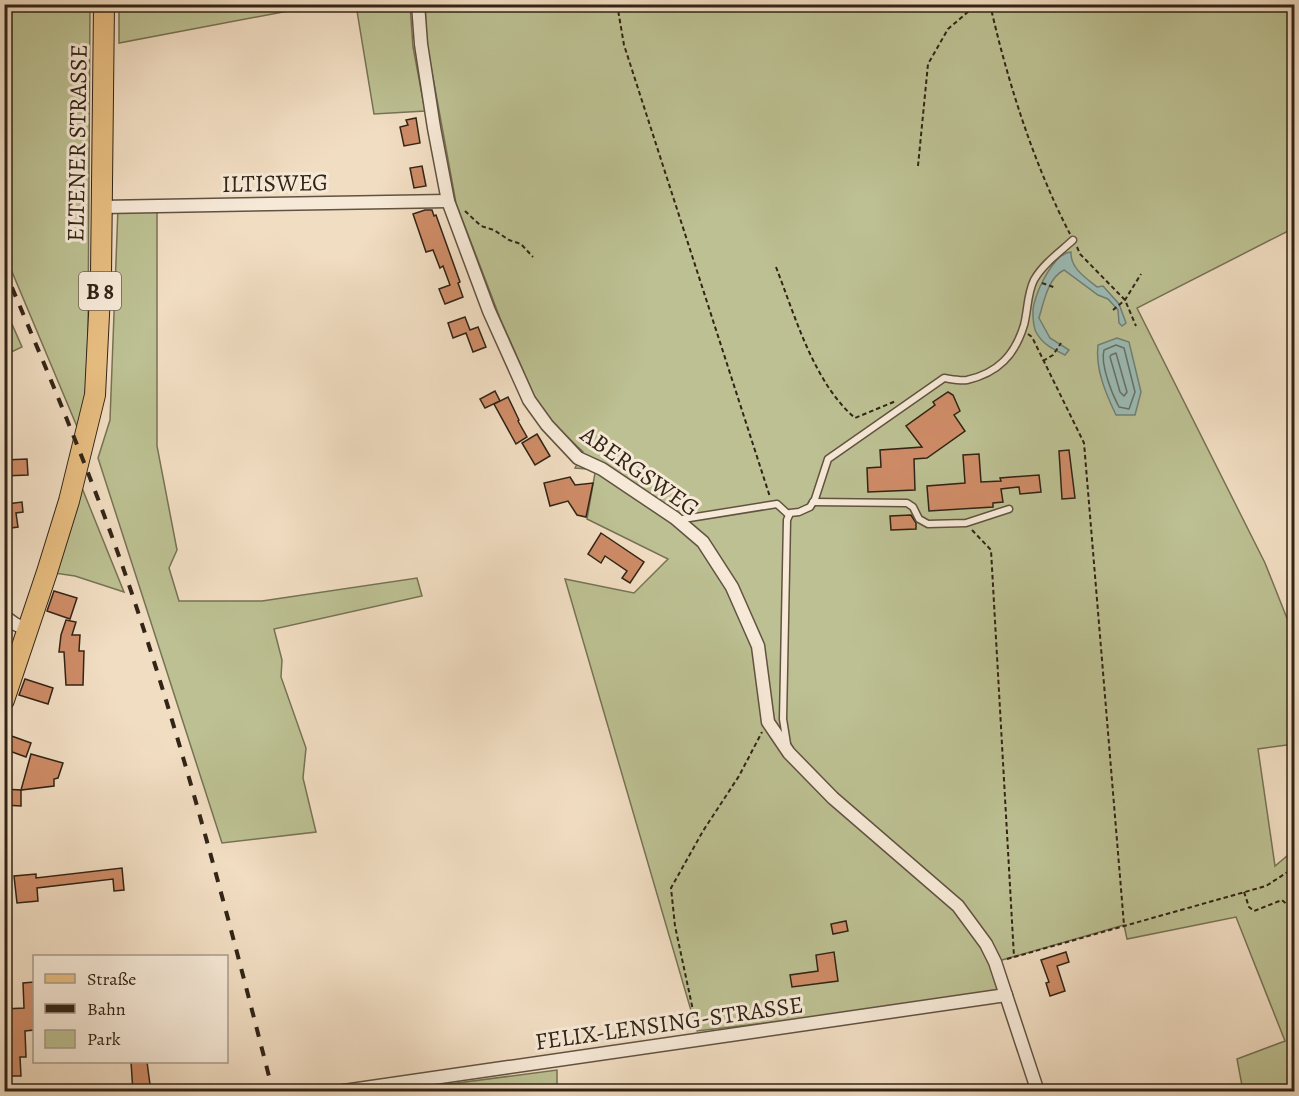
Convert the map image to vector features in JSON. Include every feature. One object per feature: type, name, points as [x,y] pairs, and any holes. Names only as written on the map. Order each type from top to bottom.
[{"type":"main road","name":"ELTENER STRASSE","points":[[4,700],[78,466],[95,395],[102,207],[105,4]]},
{"type":"street","name":"ABERGSWEG","points":[[418,4],[421,44],[432,118],[449,204],[489,311],[529,400],[547,425],[578,458],[602,469],[677,520],[703,542],[732,587],[758,646],[768,722],[789,753],[833,798],[958,906],[986,944],[995,962],[1038,1092]]},
{"type":"street","name":"ILTISWEG","points":[[102,207],[449,204]]},
{"type":"street","points":[[4,616],[28,630]]},
{"type":"street","name":"FELIX-LENSING-STRASSE","points":[[337,1092],[1006,995]]},
{"type":"lane","points":[[789,753],[783,719],[783,664],[787,520],[790,513],[810,507],[828,459],[944,378],[965,381],[995,370],[1013,353],[1022,330],[1030,290],[1035,278],[1047,263],[1073,240]]},
{"type":"lane","points":[[813,502],[861,504],[903,502],[910,504],[919,519],[925,523],[966,523],[1009,509]]},
{"type":"lane","points":[[677,520],[777,504],[789,515]]},
{"type":"path","points":[[617,4],[624,45],[634,78],[765,485],[771,499],[777,504]]},
{"type":"path","points":[[965,4],[969,11]]},
{"type":"path","points":[[918,166],[928,64],[948,29],[969,11],[996,4]]},
{"type":"path","points":[[990,5],[1006,67],[1048,189],[1080,254],[1124,301],[1136,326]]},
{"type":"path","points":[[449,204],[464,210],[481,226],[521,244],[533,257]]},
{"type":"path","points":[[776,267],[808,350],[842,406],[855,417],[894,401],[903,399],[910,403]]},
{"type":"path","points":[[1113,310],[1124,301],[1141,274]]},
{"type":"path","points":[[1042,283],[1056,288]]},
{"type":"path","points":[[1022,330],[1032,337],[1084,443],[1124,925]]},
{"type":"path","points":[[1043,361],[1053,355],[1061,343]]},
{"type":"path","points":[[966,523],[991,550],[1014,957]]},
{"type":"path","points":[[699,1041],[675,926],[671,888],[703,831],[739,776],[768,722]]},
{"type":"path","points":[[995,962],[1266,886],[1294,868]]},
{"type":"path","points":[[1244,892],[1249,907],[1254,911],[1282,900],[1291,908],[1294,918]]},
{"type":"path","points":[[1294,931],[1288,942],[1294,963]]},
{"type":"green space","points":[[119,4],[320,5],[119,43]]},
{"type":"green space","points":[[4,5],[90,5],[88,337],[85,403],[78,429],[5,255]]},
{"type":"green space","points":[[356,5],[410,5],[413,47],[425,111],[374,114]]},
{"type":"green space","points":[[425,5],[1294,5],[1294,228],[1137,308],[1265,563],[1294,636],[1294,744],[1258,749],[1275,866],[1294,850],[1294,1091],[1243,1091],[1237,1059],[1285,1041],[1236,917],[1127,939],[1124,925],[995,962],[1006,995],[697,1031],[565,579],[634,593],[668,559],[587,519],[595,473],[587,469],[575,468],[583,452],[551,421],[536,400],[500,318],[456,203],[427,45]]},
{"type":"green space","points":[[118,208],[157,209],[157,446],[177,550],[169,568],[179,601],[262,601],[417,578],[422,596],[274,629],[282,660],[281,677],[306,748],[303,778],[316,832],[222,843],[98,458],[110,420]]},
{"type":"green space","points":[[4,306],[22,347],[5,355],[4,355]]},
{"type":"green space","points":[[76,473],[124,592],[75,576],[47,572]]},
{"type":"green space","points":[[557,1070],[557,1091],[396,1091]]},
{"type":"water","points":[[1071,252],[1073,263],[1080,272],[1097,287],[1103,286],[1119,304],[1126,323],[1122,326],[1119,323],[1118,310],[1108,299],[1098,295],[1064,270],[1050,284],[1039,318],[1050,338],[1069,350],[1065,355],[1049,346],[1036,332],[1033,310],[1039,289],[1048,272],[1059,258]]},
{"type":"water","points":[[1117,338],[1129,342],[1141,392],[1135,415],[1116,415],[1100,372],[1098,345]]},
{"type":"building","points":[[416,118],[420,143],[404,146],[400,127],[408,125],[406,120]]},
{"type":"building","points":[[422,166],[426,186],[414,188],[410,168]]},
{"type":"building","points":[[432,210],[434,216],[436,215],[460,282],[458,283],[463,297],[445,304],[439,289],[450,285],[443,266],[440,268],[433,250],[426,252],[413,214]]},
{"type":"building","points":[[465,317],[470,330],[478,327],[486,347],[473,352],[466,333],[453,338],[448,323]]},
{"type":"building","points":[[495,391],[500,401],[485,408],[480,399]]},
{"type":"building","points":[[948,392],[953,395],[960,411],[954,415],[965,431],[927,458],[914,459],[915,490],[868,492],[867,468],[881,467],[880,450],[922,447],[906,426],[935,405],[933,402]]},
{"type":"building","points":[[508,397],[527,437],[516,444],[494,404]]},
{"type":"building","points":[[537,434],[550,456],[535,465],[522,443]]},
{"type":"building","points":[[1069,450],[1075,498],[1062,499],[1059,451]]},
{"type":"building","points":[[979,454],[981,482],[1039,475],[1041,492],[1020,494],[1019,487],[1001,489],[1003,502],[993,503],[993,507],[929,511],[927,486],[965,483],[963,455]]},
{"type":"building","points":[[27,459],[28,475],[4,476],[4,460]]},
{"type":"building","points":[[570,477],[575,485],[593,483],[586,517],[577,515],[568,501],[550,506],[544,483]]},
{"type":"building","points":[[22,502],[23,512],[16,513],[18,527],[4,529],[4,514],[8,513],[7,504]]},
{"type":"building","points":[[911,515],[916,523],[916,529],[891,530],[890,516]]},
{"type":"building","points":[[601,533],[644,562],[630,583],[622,578],[627,571],[605,556],[601,563],[588,554]]},
{"type":"building","points":[[54,591],[77,598],[70,619],[47,611]]},
{"type":"building","points":[[66,620],[76,622],[72,635],[80,635],[79,651],[84,651],[83,685],[66,685],[64,652],[59,652]]},
{"type":"building","points":[[25,679],[53,688],[48,704],[19,695]]},
{"type":"building","points":[[6,734],[31,743],[26,757],[4,749]]},
{"type":"building","points":[[31,754],[63,763],[58,778],[54,779],[54,786],[21,790]]},
{"type":"building","points":[[4,789],[21,790],[21,806],[4,805]]},
{"type":"building","points":[[122,868],[124,890],[114,891],[113,879],[37,888],[38,901],[17,903],[14,876],[36,874],[36,878]]},
{"type":"building","points":[[846,921],[848,931],[833,934],[831,924]]},
{"type":"building","points":[[834,952],[838,981],[792,987],[790,975],[818,971],[816,955]]},
{"type":"building","points":[[1066,952],[1069,962],[1057,966],[1065,991],[1050,996],[1046,983],[1049,982],[1041,960]]},
{"type":"building","points":[[33,982],[33,1030],[25,1031],[26,1057],[20,1057],[21,1076],[4,1076],[4,1009],[24,1008],[23,983]]},
{"type":"building","points":[[131,1063],[147,1063],[151,1092],[133,1092]]},
{"type":"railway","points":[[4,269],[94,489],[142,624],[195,798],[273,1092]]}]
